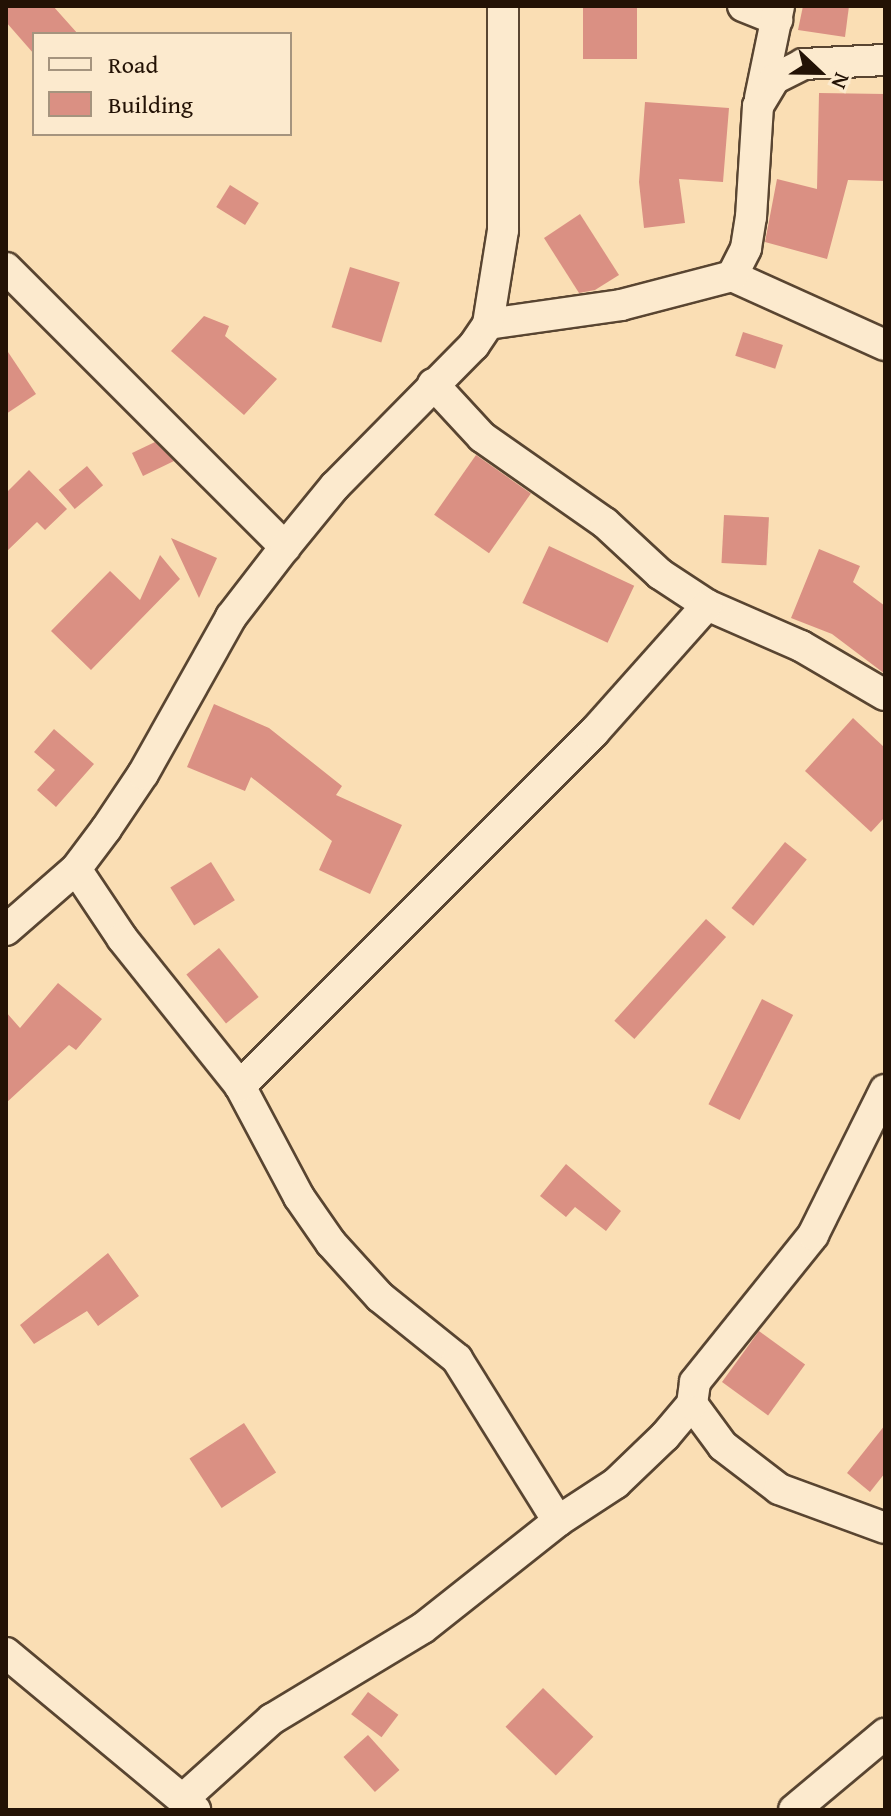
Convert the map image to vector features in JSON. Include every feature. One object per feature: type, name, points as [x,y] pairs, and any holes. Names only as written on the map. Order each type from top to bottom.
[{"type":"street","points":[[6,930],[76,869],[143,774],[231,617],[285,547],[335,486],[474,345],[488,324],[503,230],[503,6]]},
{"type":"street","points":[[732,276],[746,248],[758,106],[778,13],[743,6]]},
{"type":"street","points":[[758,106],[774,79],[803,64],[885,60]]},
{"type":"street","points":[[488,324],[621,305],[732,276],[885,345]]},
{"type":"street","points":[[9,277],[285,547]]},
{"type":"street","points":[[433,384],[482,437],[605,523],[660,574],[707,605],[801,646],[885,695]]},
{"type":"street","points":[[240,1086],[594,732],[707,605]]},
{"type":"street","points":[[76,869],[122,938],[240,1086],[299,1197],[331,1243],[380,1297],[457,1359],[558,1521]]},
{"type":"street","points":[[6,1653],[189,1804],[272,1719],[423,1628],[558,1521],[616,1483],[692,1404],[695,1382],[813,1235],[885,1090]]},
{"type":"street","points":[[692,1404],[723,1446],[779,1489],[885,1528]]},
{"type":"street","points":[[794,1810],[885,1734]]},
{"type":"building","points":[[6,6],[53,6],[76,32],[32,32],[32,52],[6,22]]},
{"type":"building","points":[[583,6],[637,6],[637,59],[583,59]]},
{"type":"building","points":[[803,6],[849,6],[845,37],[798,30]]},
{"type":"building","points":[[819,93],[885,94],[885,181],[848,180],[827,259],[765,242],[777,179],[817,189]]},
{"type":"building","points":[[645,102],[729,108],[723,182],[679,179],[685,223],[644,228],[639,182]]},
{"type":"building","points":[[230,185],[259,203],[245,225],[216,207]]},
{"type":"building","points":[[580,214],[619,275],[595,290],[579,293],[544,238]]},
{"type":"building","points":[[350,267],[400,282],[381,342],[332,327]]},
{"type":"building","points":[[204,316],[229,326],[225,336],[277,379],[244,415],[171,351]]},
{"type":"building","points":[[743,332],[783,345],[775,369],[735,356]]},
{"type":"building","points":[[6,349],[36,394],[6,414]]},
{"type":"building","points":[[155,442],[174,461],[143,476],[132,453]]},
{"type":"building","points":[[476,455],[531,493],[489,553],[434,515]]},
{"type":"building","points":[[87,466],[103,485],[75,509],[59,490]]},
{"type":"building","points":[[29,470],[67,509],[45,530],[37,522],[6,552],[6,493]]},
{"type":"building","points":[[724,515],[769,517],[766,565],[721,563]]},
{"type":"building","points":[[171,538],[217,558],[199,598]]},
{"type":"building","points":[[549,546],[634,586],[608,643],[522,603]]},
{"type":"building","points":[[819,549],[860,566],[853,582],[885,606],[885,674],[832,634],[791,618]]},
{"type":"building","points":[[160,555],[180,579],[91,670],[51,631],[110,571],[140,600]]},
{"type":"building","points":[[214,704],[269,728],[342,786],[336,795],[402,825],[370,894],[319,870],[332,841],[251,777],[245,791],[187,767]]},
{"type":"building","points":[[853,718],[885,748],[885,817],[871,832],[805,771]]},
{"type":"building","points":[[54,729],[94,764],[56,807],[37,790],[55,770],[34,752]]},
{"type":"building","points":[[785,842],[807,860],[753,926],[732,908]]},
{"type":"building","points":[[211,862],[235,900],[194,926],[170,887]]},
{"type":"building","points":[[706,919],[726,937],[634,1039],[614,1021]]},
{"type":"building","points":[[219,948],[259,997],[226,1023],[186,974]]},
{"type":"building","points":[[58,983],[102,1019],[76,1050],[69,1045],[6,1103],[6,1012],[20,1028]]},
{"type":"building","points":[[762,999],[793,1015],[740,1120],[708,1104]]},
{"type":"building","points":[[566,1164],[621,1211],[606,1231],[575,1207],[566,1217],[540,1196]]},
{"type":"building","points":[[108,1253],[139,1296],[98,1326],[87,1311],[34,1344],[20,1325]]},
{"type":"building","points":[[759,1331],[805,1365],[768,1415],[722,1382]]},
{"type":"building","points":[[244,1423],[276,1472],[222,1508],[189,1458]]},
{"type":"building","points":[[885,1425],[885,1473],[870,1492],[847,1473]]},
{"type":"building","points":[[543,1688],[593,1737],[556,1775],[505,1727]]},
{"type":"building","points":[[368,1692],[398,1715],[381,1737],[351,1714]]},
{"type":"building","points":[[368,1735],[399,1770],[375,1792],[343,1757]]}]
